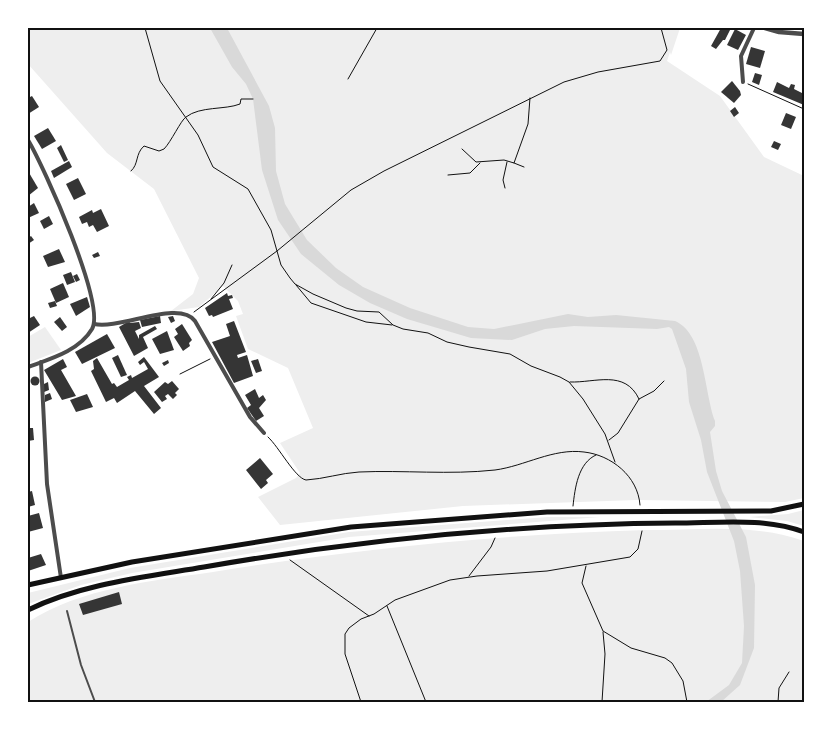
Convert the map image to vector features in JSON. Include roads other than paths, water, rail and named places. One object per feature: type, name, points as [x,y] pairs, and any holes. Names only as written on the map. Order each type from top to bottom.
[{"type":"main road","points":[[28,585],[142,560],[351,527],[496,514],[616,510],[771,511],[804,504]]},
{"type":"main road","points":[[28,610],[64,597],[118,582],[281,554],[378,541],[498,530],[618,524],[772,524],[804,532]]},
{"type":"street","points":[[743,82],[741,56],[754,28]]},
{"type":"street","points":[[767,28],[786,34],[804,34]]},
{"type":"street","points":[[28,140],[77,252],[91,293],[95,316],[94,324],[84,338],[70,350],[28,367]]},
{"type":"street","points":[[94,324],[111,326],[138,318],[178,312],[189,314],[195,321],[250,417],[264,433]]},
{"type":"street","points":[[41,362],[47,484],[61,578]]},
{"type":"lane","points":[[67,611],[81,665],[95,702]]}]
